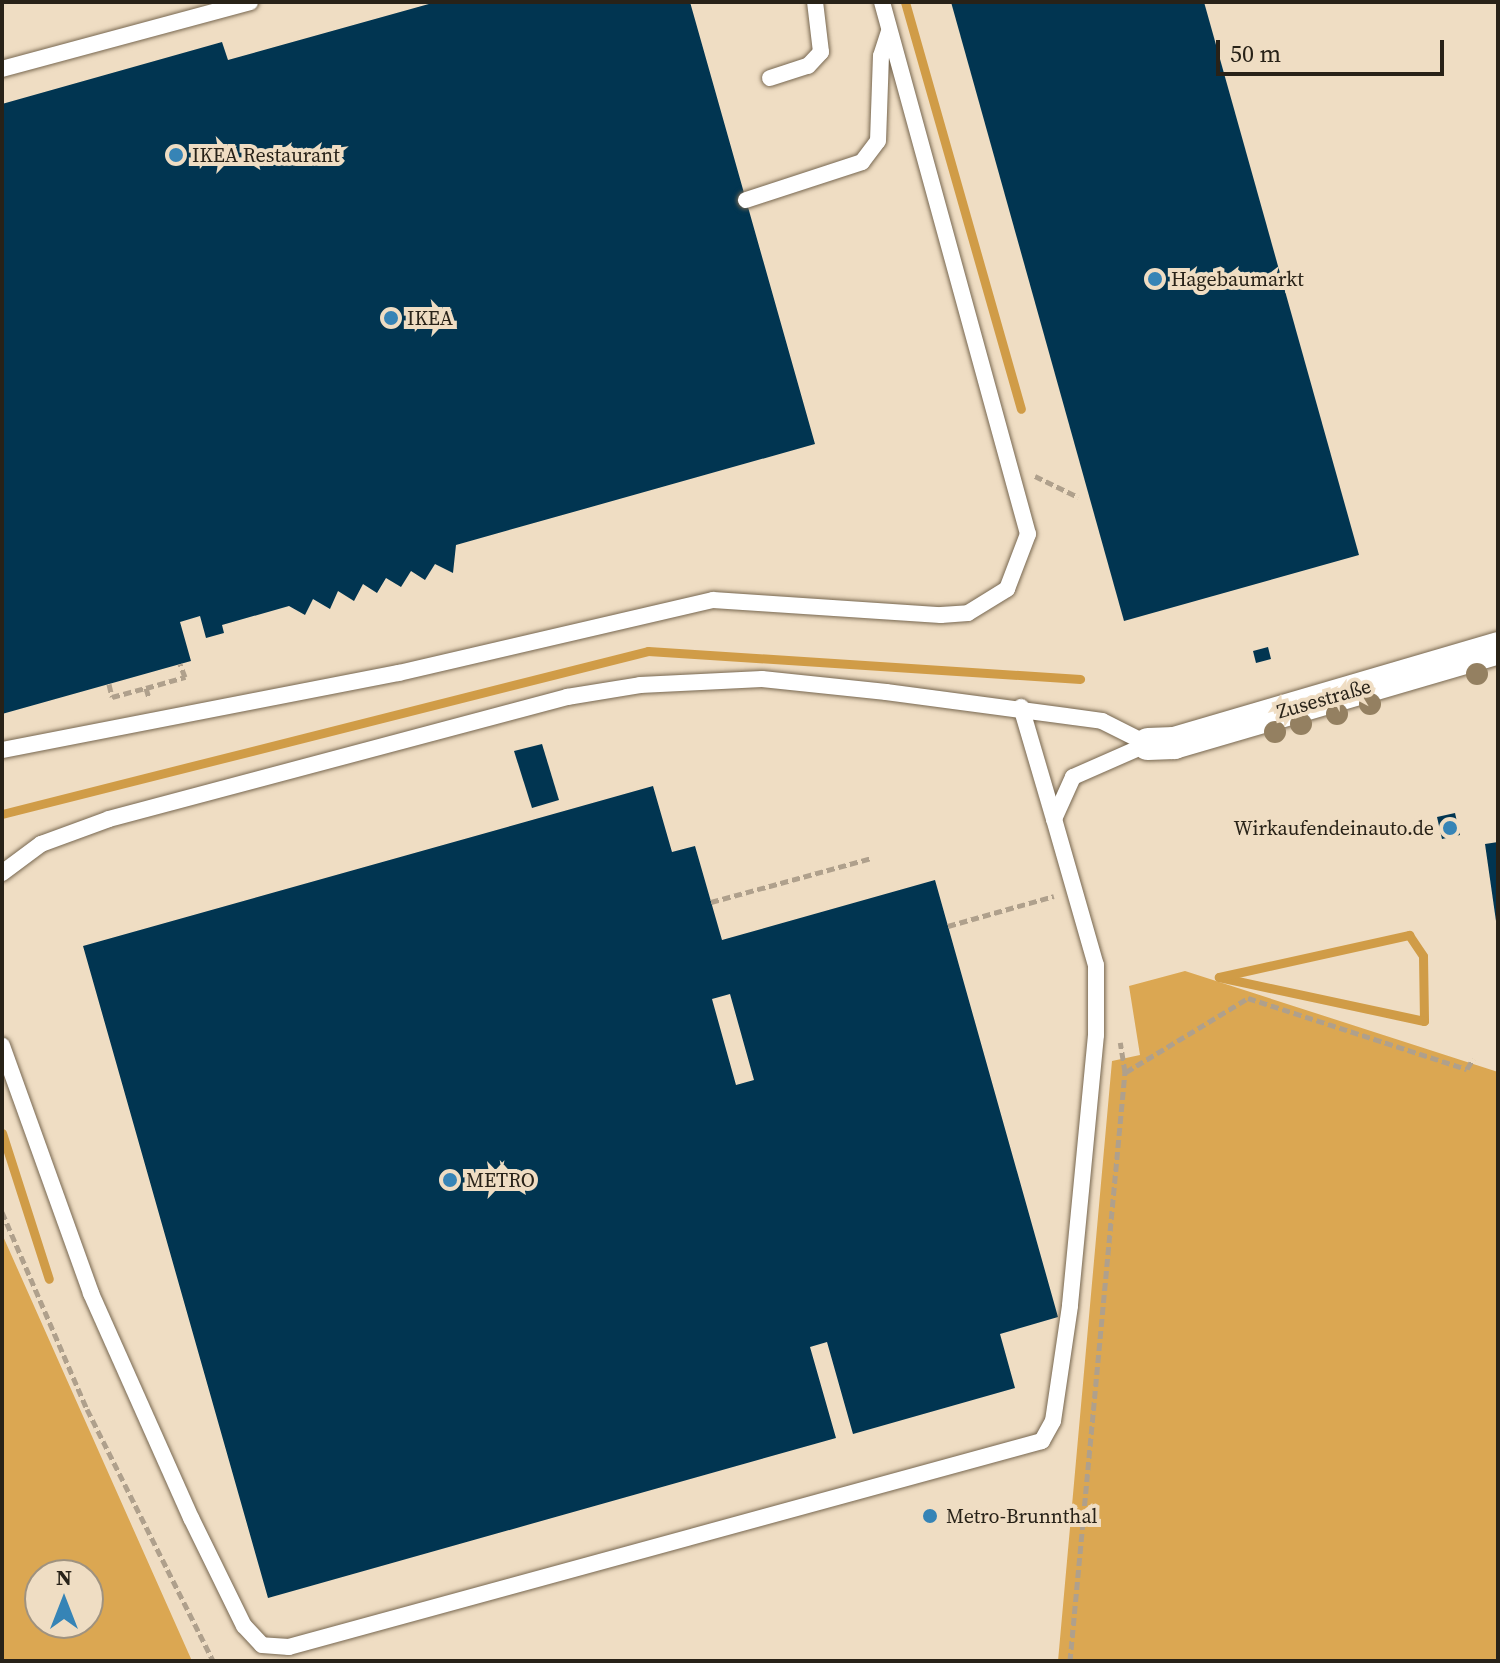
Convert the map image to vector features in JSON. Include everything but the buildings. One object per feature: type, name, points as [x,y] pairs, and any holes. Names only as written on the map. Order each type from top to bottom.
[{"type":"street","name":"Zusestraße","points":[[1148,744],[1174,743],[1498,648]]},
{"type":"lane","points":[[2,69],[250,2]]},
{"type":"lane","points":[[770,78],[808,66],[821,52],[815,2]]},
{"type":"lane","points":[[2,750],[384,676],[713,600],[968,613],[1007,589],[1021,564],[1028,534],[882,2]]},
{"type":"lane","points":[[746,200],[862,162],[878,141],[881,56],[890,29]]},
{"type":"lane","points":[[2,873],[41,844],[109,819],[567,697],[640,685],[762,679],[1021,707],[1102,721],[1148,744]]},
{"type":"lane","points":[[2,1046],[91,1293],[191,1518],[244,1626],[262,1645],[289,1647],[1042,1441],[1053,1421],[1070,1306],[1096,1035],[1096,965],[1021,707]]},
{"type":"lane","points":[[1054,819],[1073,777],[1148,744]]},
{"type":"path","points":[[1008,463],[1078,497]]},
{"type":"path","points":[[146,688],[185,677],[180,664]]},
{"type":"path","points":[[109,684],[112,697],[134,691]]},
{"type":"path","points":[[711,902],[872,858]]},
{"type":"path","points":[[948,926],[1074,890]]},
{"type":"path","points":[[1125,1072],[1248,998],[1467,1069],[1473,1059]]},
{"type":"path","points":[[1070,1661],[1125,1059]]},
{"type":"path","points":[[2,1212],[87,1409],[213,1661]]},
{"type":"shaded area","points":[[1185,971],[1498,1072],[1498,1661],[1058,1661],[1112,1061],[1140,1055],[1129,986]]},
{"type":"shaded area","points":[[2,1234],[192,1661],[2,1661]]},
{"type":"waterway","points":[[905,2],[1021,409]]},
{"type":"waterway","points":[[2,814],[648,651],[1080,679]]},
{"type":"waterway","points":[[1409,935],[1423,956],[1424,1021],[1219,977],[1409,935]]},
{"type":"waterway","points":[[2,1133],[49,1279]]},
{"type":"place","name":"IKEA Restaurant","points":[[176,155]]},
{"type":"place","name":"Hagebaumarkt","points":[[1155,279]]},
{"type":"place","name":"IKEA","points":[[391,318]]},
{"type":"place","name":"Wirkaufendeinauto.de","points":[[1450,828]]},
{"type":"place","name":"METRO","points":[[450,1180]]},
{"type":"place","name":"Metro-Brunnthal","points":[[930,1516]]}]
